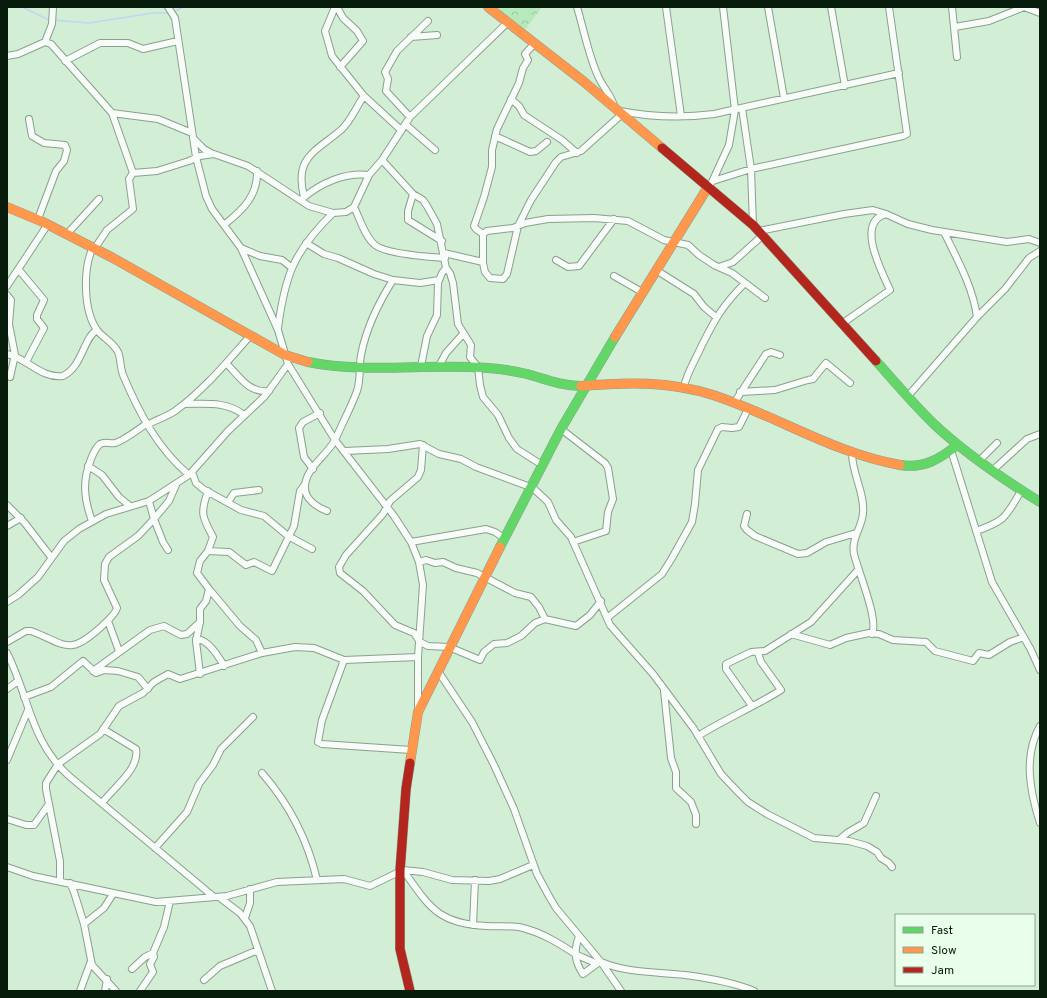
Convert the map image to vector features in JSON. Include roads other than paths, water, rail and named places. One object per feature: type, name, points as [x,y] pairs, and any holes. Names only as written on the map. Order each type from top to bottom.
[{"type":"street","points":[[45,42],[52,24],[53,7]]},
{"type":"street","points":[[168,7],[174,18],[196,157],[206,196],[212,208],[241,248],[278,330],[286,359],[335,440],[387,506],[411,542],[419,562],[423,585],[418,657],[418,712],[411,750],[402,870],[400,949],[410,991]]},
{"type":"street","points":[[336,7],[343,18],[357,31],[363,41],[340,67]]},
{"type":"street","points":[[336,7],[325,31],[332,56],[364,96],[401,130]]},
{"type":"street","points":[[488,7],[710,184],[759,230],[954,447],[979,461],[1021,491],[1040,502]]},
{"type":"street","points":[[577,7],[594,66],[603,87],[612,100],[617,111]]},
{"type":"street","points":[[666,7],[681,116]]},
{"type":"street","points":[[723,7],[738,109],[751,169],[759,230]]},
{"type":"street","points":[[768,7],[784,98]]},
{"type":"street","points":[[831,7],[845,86]]},
{"type":"street","points":[[710,184],[751,169],[905,136],[908,129],[890,7]]},
{"type":"street","points":[[952,7],[958,57]]},
{"type":"street","points":[[954,28],[985,22],[1008,10],[1024,7],[1040,13]]},
{"type":"street","points":[[410,117],[386,91],[388,79],[385,72],[398,51],[410,36],[428,21]]},
{"type":"street","points":[[112,113],[158,119],[193,136],[204,149],[257,171],[284,191],[303,199],[314,208],[333,213],[346,212],[354,207],[369,175],[382,160],[410,117],[508,22]]},
{"type":"street","points":[[410,36],[437,35]]},
{"type":"street","points":[[65,61],[100,44],[128,43],[144,48],[178,41]]},
{"type":"street","points":[[7,56],[18,54],[45,42],[51,44],[112,113],[133,173]]},
{"type":"street","points":[[483,234],[474,226],[484,198],[491,170],[495,136],[528,60],[526,54],[534,44]]},
{"type":"street","points":[[617,111],[644,115],[708,115],[899,73]]},
{"type":"street","points":[[303,199],[302,183],[306,159],[346,125],[364,96]]},
{"type":"street","points":[[511,99],[519,106],[524,115],[550,131],[577,153]]},
{"type":"street","points":[[418,712],[530,486],[642,292],[710,184],[729,144],[738,109]]},
{"type":"street","points":[[483,234],[483,262],[488,277],[500,280],[505,278],[518,226],[532,200],[556,162],[562,157],[577,153],[617,111]]},
{"type":"street","points":[[29,119],[32,136],[44,143],[64,145],[67,150],[64,161],[56,171],[38,219]]},
{"type":"street","points":[[405,124],[435,150]]},
{"type":"street","points":[[495,136],[530,152],[536,151],[547,142]]},
{"type":"street","points":[[133,173],[157,171],[196,157],[214,154]]},
{"type":"street","points":[[382,160],[414,194],[424,200],[437,224],[442,242],[446,268],[452,278],[458,324],[471,346],[470,357],[478,367],[483,397],[501,419],[514,445],[523,454],[542,465]]},
{"type":"street","points":[[225,224],[247,203],[254,192],[257,180],[257,171]]},
{"type":"street","points":[[133,173],[129,179],[133,209],[107,230],[94,248],[87,263],[86,288],[88,307],[97,330],[117,350],[123,374],[150,433],[174,461],[191,474],[196,483],[208,491],[241,510],[264,516],[288,536],[312,549]]},
{"type":"street","points":[[303,199],[318,186],[333,180],[351,175],[369,175]]},
{"type":"street","points":[[414,194],[408,211],[409,221],[442,242]]},
{"type":"street","points":[[67,234],[100,199]]},
{"type":"street","points":[[7,207],[38,219],[94,248],[250,336],[286,359],[337,368],[421,366],[478,367],[526,373],[569,385],[646,383],[667,384],[684,387],[734,403],[852,453],[905,466],[917,466],[929,463],[954,447]]},
{"type":"street","points":[[354,207],[368,236],[378,247],[412,255],[444,256],[483,262]]},
{"type":"street","points":[[719,266],[733,262],[759,230],[864,210],[876,210],[908,224],[944,232],[1007,242],[1029,239],[1040,243]]},
{"type":"street","points":[[278,330],[282,304],[292,267],[306,243],[333,213]]},
{"type":"street","points":[[843,323],[890,290],[876,256],[871,236],[871,231],[876,219],[886,214]]},
{"type":"street","points":[[483,234],[487,231],[548,219],[614,219],[637,224],[659,238],[673,243],[688,245],[699,255],[732,273],[765,298]]},
{"type":"street","points":[[556,260],[568,267],[579,266],[614,219]]},
{"type":"street","points":[[7,286],[48,224]]},
{"type":"street","points":[[944,232],[966,278],[976,306],[977,317]]},
{"type":"street","points":[[306,243],[324,254],[338,258],[374,274],[394,280],[420,283],[439,280]]},
{"type":"street","points":[[241,248],[260,256],[282,260],[292,267]]},
{"type":"street","points":[[908,396],[977,317],[1005,290],[1029,258],[1040,251]]},
{"type":"street","points":[[421,366],[427,336],[437,315],[437,290],[439,280],[446,268]]},
{"type":"street","points":[[19,270],[44,300],[37,315],[37,320],[44,328],[26,362]]},
{"type":"street","points":[[656,270],[696,296],[705,308],[716,317]]},
{"type":"street","points":[[614,276],[642,292]]},
{"type":"street","points":[[208,551],[229,552],[246,565],[254,562],[271,571],[274,570],[288,536],[294,526],[300,491],[313,469],[335,440],[357,390],[366,334],[394,280]]},
{"type":"street","points":[[684,387],[691,366],[721,308],[745,283]]},
{"type":"street","points":[[7,295],[11,300],[8,333],[15,355],[10,377]]},
{"type":"street","points":[[7,354],[15,355],[48,375],[63,376],[74,368],[91,334],[97,330]]},
{"type":"street","points":[[439,366],[446,353],[463,334]]},
{"type":"street","points":[[92,521],[84,494],[86,485],[84,475],[99,444],[104,442],[116,443],[147,424],[171,414],[184,404],[226,363],[250,336]]},
{"type":"street","points":[[734,403],[766,354],[771,352],[780,355]]},
{"type":"street","points":[[7,602],[18,595],[38,577],[51,556],[64,541],[92,521],[130,506],[149,501],[176,486],[191,474],[269,391],[286,359]]},
{"type":"street","points":[[226,363],[251,388],[259,392],[269,391]]},
{"type":"street","points":[[740,392],[775,390],[813,379],[826,363],[850,383]]},
{"type":"street","points":[[184,404],[224,404],[233,408],[244,416]]},
{"type":"street","points":[[607,618],[662,574],[692,522],[698,470],[718,429],[722,427],[739,427],[748,409]]},
{"type":"street","points":[[313,469],[304,457],[299,428],[303,422],[320,413]]},
{"type":"street","points":[[561,430],[605,463],[608,468],[613,494],[606,531],[573,542]]},
{"type":"street","points":[[992,471],[1027,439],[1040,434]]},
{"type":"street","points":[[979,461],[997,443]]},
{"type":"street","points":[[345,451],[388,449],[416,444],[439,454],[461,459],[476,467],[530,486],[548,502],[556,520],[573,542],[579,559],[613,629],[646,665],[698,736],[721,774],[748,802],[767,814],[814,838],[853,841],[867,846],[877,852],[881,858],[892,867]]},
{"type":"street","points":[[423,446],[421,470],[418,477],[390,501],[383,514],[346,555],[340,564],[339,570],[370,598],[391,623],[416,634],[420,642],[434,647],[449,647],[480,660],[493,644],[508,643],[521,636],[538,622],[545,619],[576,626],[593,612],[600,601]]},
{"type":"street","points":[[954,447],[976,531],[992,582],[1024,637],[1040,670]]},
{"type":"street","points":[[852,453],[853,466],[860,489],[863,509],[863,518],[856,533],[853,549],[858,570],[870,606],[874,629],[872,634]]},
{"type":"street","points":[[88,466],[102,475],[119,497],[130,506]]},
{"type":"street","points":[[306,482],[305,487],[312,503],[328,511]]},
{"type":"street","points":[[7,642],[26,631],[31,631],[60,644],[68,646],[75,645],[88,638],[108,621],[117,608],[104,580],[105,564],[109,557],[138,536],[154,519],[168,501],[176,486]]},
{"type":"street","points":[[228,502],[234,493],[259,490]]},
{"type":"street","points":[[208,491],[203,503],[202,514],[213,537],[208,551],[200,561],[197,573],[237,622],[256,640],[262,653]]},
{"type":"street","points":[[976,531],[1003,520],[1021,491]]},
{"type":"street","points":[[149,501],[162,542],[168,550]]},
{"type":"street","points":[[7,505],[20,518],[51,556]]},
{"type":"street","points":[[747,514],[744,526],[747,530],[793,553],[807,553],[826,542],[856,533]]},
{"type":"street","points":[[7,526],[20,518]]},
{"type":"street","points":[[411,542],[486,529],[495,532],[504,538]]},
{"type":"street","points":[[419,562],[426,560],[435,563],[443,562],[485,577],[513,592],[531,597],[539,607],[545,619]]},
{"type":"street","points":[[752,706],[725,666],[728,662],[751,652],[758,653],[765,651],[811,622],[858,570]]},
{"type":"street","points":[[200,674],[196,639],[200,622],[200,609],[206,601],[209,589]]},
{"type":"street","points":[[108,621],[119,651]]},
{"type":"street","points":[[93,671],[129,644],[133,644],[155,628],[164,626],[181,635],[187,634],[200,622]]},
{"type":"street","points":[[790,634],[830,645],[846,638],[879,634],[893,640],[926,642],[935,651],[973,661],[979,653],[989,655],[1010,642],[1024,637]]},
{"type":"street","points":[[196,639],[203,640],[210,646],[224,666]]},
{"type":"street","points":[[60,882],[60,861],[46,783],[58,764],[95,738],[119,706],[143,693],[154,682],[168,674],[180,679],[200,674],[262,653],[295,647],[311,647],[344,660],[418,657]]},
{"type":"street","points":[[7,652],[28,710],[45,748],[58,764],[155,848],[245,918],[255,937],[272,991]]},
{"type":"street","points":[[698,736],[728,718],[781,690],[761,662],[758,653]]},
{"type":"street","points":[[344,660],[322,720],[318,742],[322,744],[411,750]]},
{"type":"street","points":[[24,697],[50,687],[81,662],[85,662],[93,671],[99,673],[104,670],[113,670],[138,677],[148,689]]},
{"type":"street","points":[[438,671],[472,722],[494,765],[514,809],[533,865],[556,908],[621,991]]},
{"type":"street","points":[[7,689],[18,681]]},
{"type":"street","points":[[664,690],[671,758],[676,772],[676,788],[691,802],[696,815],[696,824]]},
{"type":"street","points":[[7,760],[28,710]]},
{"type":"street","points":[[155,848],[187,812],[199,784],[213,764],[221,749],[253,717]]},
{"type":"street","points":[[1040,726],[1032,747],[1030,775],[1032,797],[1040,824]]},
{"type":"street","points":[[102,802],[134,764],[137,754],[136,749],[103,729]]},
{"type":"street","points":[[262,773],[298,826],[313,861],[317,880]]},
{"type":"street","points":[[839,840],[864,823],[876,796]]},
{"type":"street","points":[[7,819],[26,825],[34,825],[49,804]]},
{"type":"street","points":[[7,867],[60,882],[156,902],[217,897],[277,882],[344,879],[370,886],[402,870],[423,872],[452,880],[494,881],[533,865]]},
{"type":"street","points":[[402,870],[432,910],[451,919],[473,925],[512,926],[531,930],[554,940],[576,954],[610,966],[642,972],[705,979],[754,991]]},
{"type":"street","points":[[473,925],[475,880]]},
{"type":"street","points":[[70,883],[84,924],[91,961],[94,968],[107,979],[116,991]]},
{"type":"street","points":[[245,918],[250,902],[250,889]]},
{"type":"street","points":[[84,924],[104,908],[113,894]]},
{"type":"street","points":[[140,991],[153,972],[150,964],[154,957],[153,952],[164,927],[170,901]]},
{"type":"street","points":[[579,936],[575,945],[578,966],[583,974],[600,963]]},
{"type":"street","points":[[204,980],[220,966],[258,950]]},
{"type":"street","points":[[132,969],[153,952]]},
{"type":"street","points":[[80,991],[91,961]]},
{"type":"street","points":[[105,991],[107,979]]},
{"type":"waterway","points":[[22,7],[49,20]]},
{"type":"waterway","points":[[174,12],[183,7]]},
{"type":"waterway","points":[[53,20],[89,23],[153,13],[168,13]]}]
